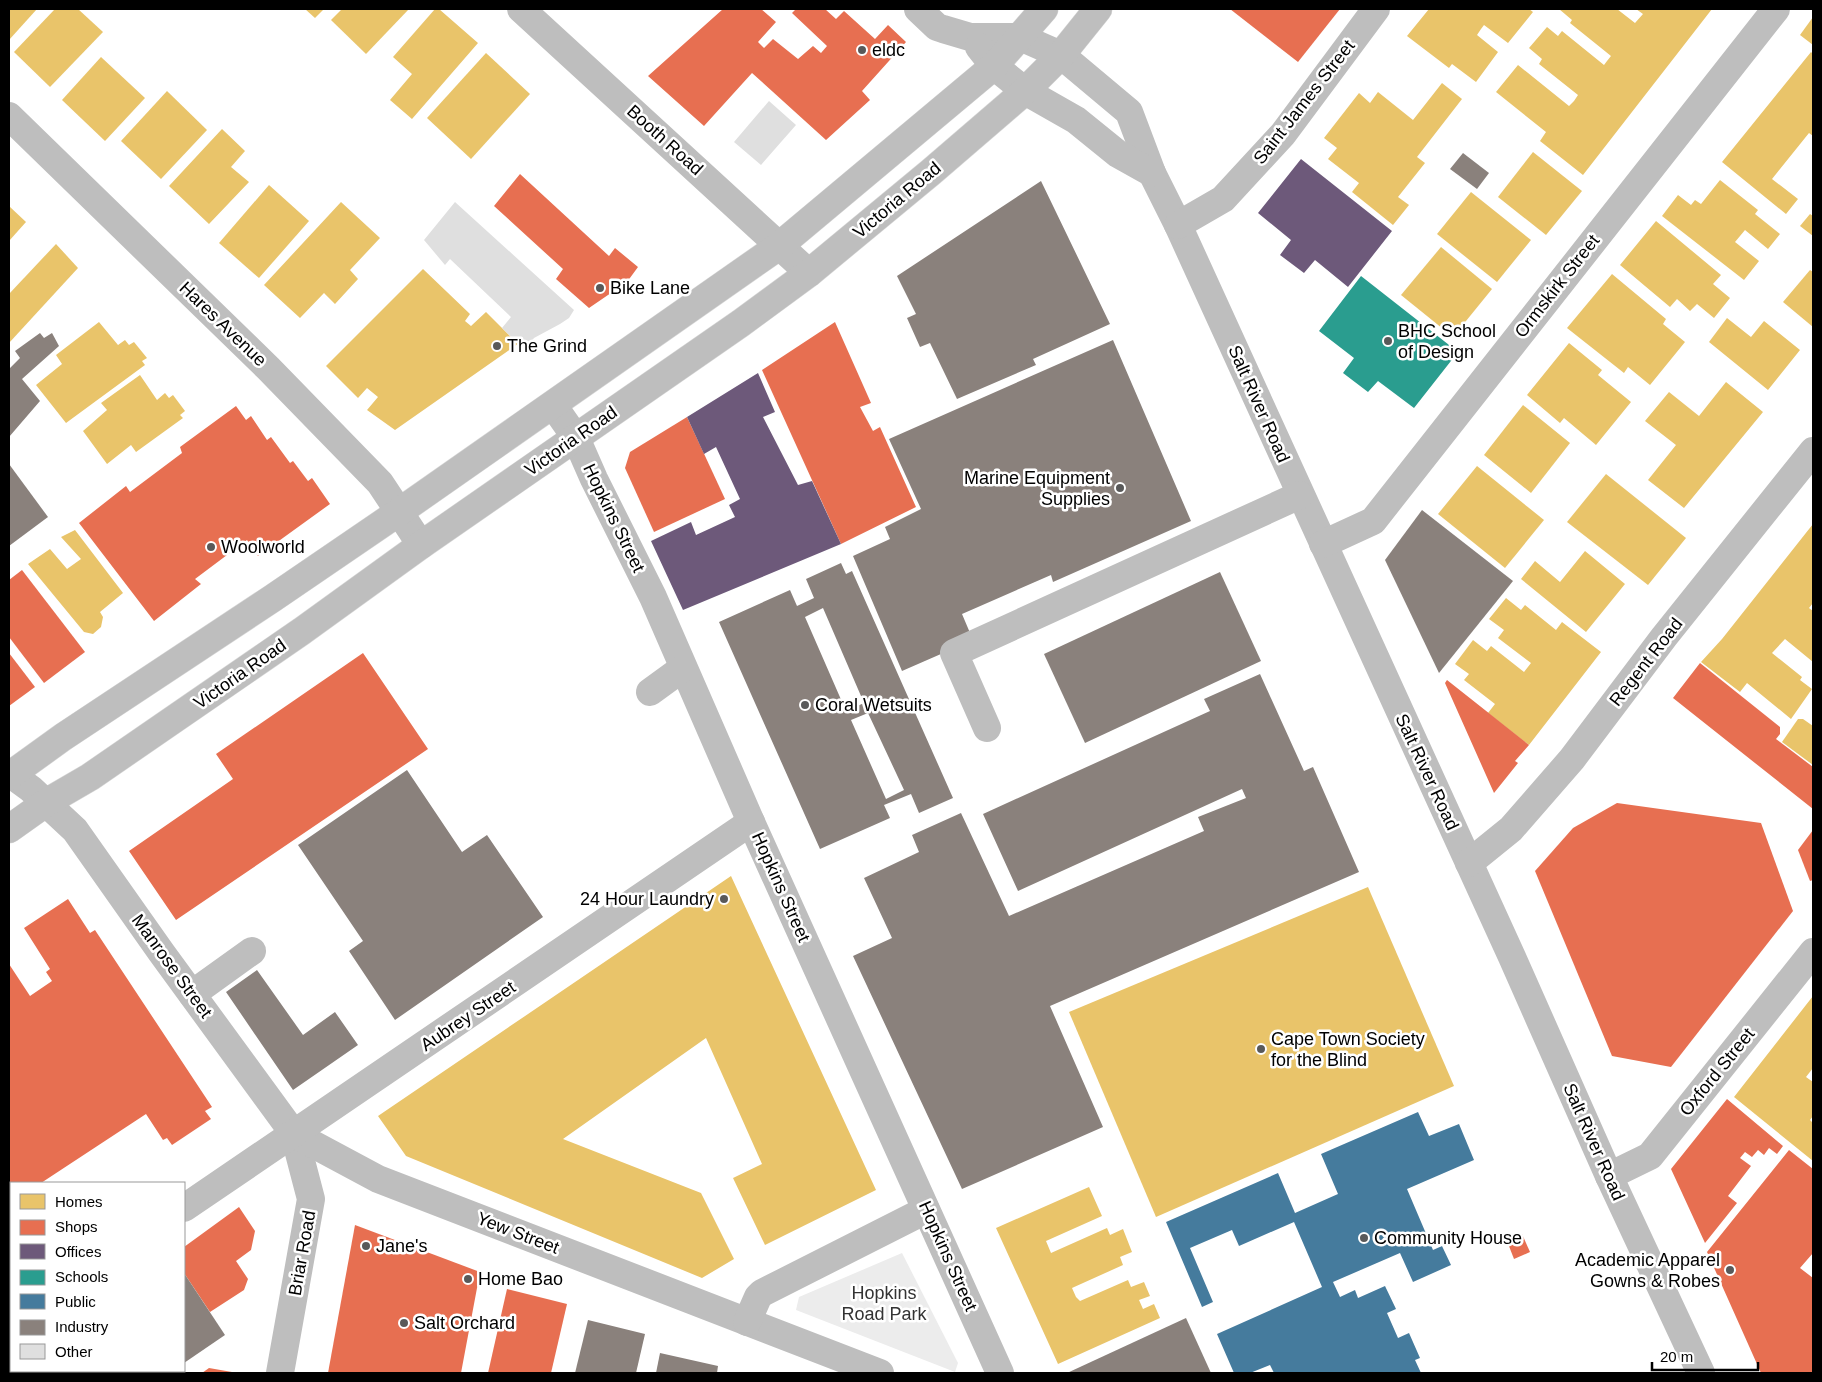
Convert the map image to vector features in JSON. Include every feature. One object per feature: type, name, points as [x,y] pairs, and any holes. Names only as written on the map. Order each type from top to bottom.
[{"type":"street","name":"Booth Road","points":[[521,9],[809,273]]},
{"type":"street","points":[[918,9],[937,27],[970,36],[1020,37]]},
{"type":"street","points":[[10,774],[399,512],[779,246],[994,66],[1044,9]]},
{"type":"street","name":"Victoria Road","points":[[9,829],[47,802],[90,777],[302,631],[421,545],[809,273],[1025,91],[1060,55],[1098,9]]},
{"type":"street","name":"Saint James Street","points":[[1178,225],[1222,200],[1283,134],[1376,9]]},
{"type":"street","name":"Ormskirk Street","points":[[1323,544],[1373,521],[1776,9]]},
{"type":"street","points":[[970,36],[994,66],[1025,91],[1076,120],[1118,154],[1152,173]]},
{"type":"street","name":"Salt River Road","points":[[1020,37],[1060,55],[1129,112],[1152,173],[1178,225],[1469,862],[1609,1176],[1700,1373]]},
{"type":"street","name":"Hares Avenue","points":[[9,116],[268,368],[380,483],[421,545]]},
{"type":"street","name":"Hopkins Street","points":[[554,405],[576,438],[594,479],[654,597],[751,822],[1000,1373]]},
{"type":"street","name":"Regent Road","points":[[1469,862],[1511,829],[1572,759],[1664,637],[1813,451]]},
{"type":"street","points":[[987,728],[954,653],[1300,495]]},
{"type":"street","points":[[650,692],[683,668]]},
{"type":"street","name":"Manrose Street","points":[[10,774],[47,802],[75,830],[294,1134]]},
{"type":"street","name":"Aubrey Street","points":[[185,1207],[751,822]]},
{"type":"street","points":[[192,994],[252,951]]},
{"type":"street","name":"Oxford Street","points":[[1609,1176],[1650,1156],[1813,952]]},
{"type":"street","name":"Yew Street","points":[[294,1134],[378,1179],[880,1373]]},
{"type":"street","name":"Briar Road","points":[[280,1373],[311,1199],[294,1134]]},
{"type":"street","points":[[747,1322],[758,1297],[762,1293],[926,1210]]},
{"type":"green space","name":"Hopkins Road Park","points":[[902,1253],[958,1363],[955,1372],[796,1310],[799,1297]]},
{"type":"building: Homes","points":[[9,9],[37,9],[9,40]]},
{"type":"building: Homes","points":[[55,9],[78,9],[103,32],[50,87],[14,52]]},
{"type":"building: Homes","points":[[305,9],[324,9],[315,18]]},
{"type":"building: Homes","points":[[342,9],[409,9],[366,54],[331,20]]},
{"type":"building: Homes","points":[[435,9],[439,9],[478,43],[412,119],[390,100],[412,74],[393,57]]},
{"type":"building: Homes","points":[[1429,9],[1529,9],[1533,12],[1508,43],[1484,25],[1477,35],[1498,52],[1476,82],[1452,64],[1449,68],[1407,36]]},
{"type":"building: Homes","points":[[1559,9],[1617,9],[1635,23],[1643,14],[1636,9],[1712,9],[1583,175],[1540,141],[1546,132],[1496,92],[1518,65],[1569,106],[1574,101],[1578,95],[1539,64],[1542,59],[1529,48],[1547,27],[1558,36],[1562,31],[1604,65],[1611,56],[1570,23],[1572,20]]},
{"type":"building: Homes","points":[[1813,17],[1813,45],[1800,35]]},
{"type":"building: Homes","points":[[1811,52],[1813,54],[1813,136],[1809,133],[1772,179],[1798,199],[1786,214],[1722,162]]},
{"type":"building: Homes","points":[[486,53],[530,94],[471,159],[427,118]]},
{"type":"building: Homes","points":[[101,57],[145,98],[105,141],[62,100]]},
{"type":"building: Homes","points":[[1442,83],[1462,99],[1417,157],[1425,163],[1398,197],[1409,205],[1393,225],[1352,192],[1359,183],[1328,159],[1337,148],[1324,138],[1359,93],[1370,103],[1378,92],[1413,120]]},
{"type":"building: Homes","points":[[167,91],[207,130],[161,179],[121,141]]},
{"type":"building: Homes","points":[[222,129],[245,151],[231,167],[249,182],[209,224],[169,186]]},
{"type":"building: Homes","points":[[1533,152],[1582,191],[1546,235],[1498,197]]},
{"type":"building: Homes","points":[[1720,180],[1758,210],[1755,214],[1780,234],[1768,249],[1745,230],[1735,242],[1759,261],[1744,280],[1662,216],[1678,195],[1691,205],[1695,200],[1701,204]]},
{"type":"building: Homes","points":[[269,185],[309,221],[259,278],[219,243]]},
{"type":"building: Homes","points":[[1471,192],[1531,240],[1497,282],[1437,234]]},
{"type":"building: Homes","points":[[341,202],[380,238],[350,270],[358,279],[335,304],[324,293],[300,318],[264,285]]},
{"type":"building: Homes","points":[[9,206],[26,222],[9,241]]},
{"type":"building: Homes","points":[[1810,214],[1813,216],[1813,236],[1800,226]]},
{"type":"building: Homes","points":[[1656,221],[1721,275],[1713,284],[1730,298],[1714,318],[1697,304],[1690,311],[1677,299],[1670,307],[1620,265]]},
{"type":"building: Homes","points":[[56,244],[78,268],[9,343],[9,294]]},
{"type":"building: Homes","points":[[1441,247],[1492,289],[1453,337],[1401,295]]},
{"type":"building: Homes","points":[[423,269],[470,314],[465,321],[471,326],[486,312],[518,344],[395,430],[367,410],[378,397],[367,388],[358,398],[326,366]]},
{"type":"building: Homes","points":[[1810,270],[1813,272],[1813,327],[1783,302]]},
{"type":"building: Homes","points":[[1612,274],[1666,319],[1663,324],[1685,342],[1650,385],[1628,367],[1624,373],[1567,328]]},
{"type":"building: Homes","points":[[1727,318],[1751,337],[1764,321],[1800,350],[1768,390],[1709,342]]},
{"type":"building: Homes","points":[[99,322],[118,345],[125,340],[129,345],[134,342],[147,358],[142,361],[145,365],[66,423],[36,385],[62,364],[56,355]]},
{"type":"building: Homes","points":[[1569,343],[1602,370],[1598,375],[1631,402],[1596,445],[1564,418],[1560,423],[1527,395]]},
{"type":"building: Homes","points":[[140,375],[157,400],[165,393],[169,398],[173,395],[185,411],[180,415],[183,418],[136,452],[131,445],[107,464],[83,431],[107,410],[101,403]]},
{"type":"building: Homes","points":[[1726,382],[1763,412],[1684,508],[1648,480],[1676,445],[1645,421],[1669,392],[1699,416]]},
{"type":"building: Homes","points":[[1523,405],[1570,443],[1531,493],[1484,455]]},
{"type":"building: Homes","points":[[1477,466],[1544,520],[1505,568],[1438,514]]},
{"type":"building: Homes","points":[[1606,474],[1686,538],[1648,585],[1567,522]]},
{"type":"building: Homes","points":[[1813,524],[1813,603],[1809,608],[1813,611],[1813,662],[1785,639],[1772,653],[1802,677],[1800,680],[1812,689],[1791,719],[1747,683],[1740,692],[1701,662],[1722,639]]},
{"type":"building: Homes","points":[[75,530],[123,593],[100,612],[103,617],[101,627],[93,634],[84,632],[28,564],[50,549],[67,569],[81,559],[61,537]]},
{"type":"building: Homes","points":[[1585,551],[1625,584],[1586,632],[1521,579],[1535,561],[1560,582]]},
{"type":"building: Homes","points":[[1506,598],[1521,610],[1525,605],[1556,630],[1562,622],[1601,652],[1529,745],[1488,713],[1495,704],[1464,680],[1469,674],[1455,664],[1473,640],[1487,651],[1491,646],[1524,672],[1531,663],[1498,638],[1504,630],[1489,619]]},
{"type":"building: Homes","points":[[1798,719],[1803,719],[1813,726],[1813,765],[1782,742]]},
{"type":"building: Homes","points":[[731,876],[876,1190],[765,1245],[733,1178],[762,1164],[706,1038],[563,1139],[701,1193],[734,1259],[702,1278],[406,1156],[378,1116]]},
{"type":"building: Homes","name":"Cape Town Society for the Blind","points":[[1368,887],[1454,1086],[1156,1217],[1069,1012]]},
{"type":"building: Homes","points":[[1813,996],[1813,1068],[1806,1077],[1813,1082],[1813,1116],[1810,1120],[1813,1123],[1813,1161],[1734,1097]]},
{"type":"building: Homes","points":[[1089,1187],[1102,1216],[1046,1241],[1051,1253],[1107,1228],[1110,1235],[1123,1229],[1132,1252],[1120,1257],[1123,1265],[1072,1288],[1080,1301],[1128,1280],[1131,1287],[1144,1282],[1150,1296],[1139,1300],[1143,1309],[1154,1304],[1160,1318],[1058,1364],[996,1228]]},
{"type":"building: Shops","points":[[723,9],[761,9],[776,22],[758,42],[764,48],[773,39],[798,59],[813,46],[821,53],[827,46],[792,13],[796,9],[825,9],[836,19],[844,11],[875,39],[888,25],[906,42],[862,91],[870,100],[826,140],[752,73],[704,126],[648,76]]},
{"type":"building: Shops","points":[[1230,9],[1340,9],[1298,62]]},
{"type":"building: Shops","points":[[520,174],[609,256],[615,248],[638,267],[627,282],[589,308],[556,279],[563,269],[494,206]]},
{"type":"building: Shops","points":[[835,322],[871,403],[860,407],[873,431],[880,427],[916,507],[841,544],[762,370]]},
{"type":"building: Shops","points":[[236,406],[246,420],[251,416],[267,440],[271,437],[290,463],[293,461],[308,481],[312,478],[330,504],[258,556],[247,540],[195,579],[201,584],[154,621],[79,523],[126,486],[130,492],[182,453],[180,447]]},
{"type":"building: Shops","points":[[687,417],[725,499],[654,532],[625,468],[630,452]]},
{"type":"building: Shops","points":[[22,570],[85,652],[44,683],[9,637],[9,580]]},
{"type":"building: Shops","points":[[9,653],[35,687],[9,706]]},
{"type":"building: Shops","points":[[363,653],[428,749],[176,920],[129,851],[233,779],[216,754]]},
{"type":"building: Shops","points":[[1700,663],[1780,727],[1780,734],[1776,739],[1813,767],[1813,809],[1673,698]]},
{"type":"building: Shops","points":[[1447,680],[1529,745],[1515,761],[1518,763],[1494,793],[1445,683]]},
{"type":"building: Shops","points":[[1617,803],[1761,823],[1793,911],[1671,1067],[1612,1056],[1535,871],[1573,828]]},
{"type":"building: Shops","points":[[1813,830],[1813,880],[1810,881],[1798,850]]},
{"type":"building: Shops","points":[[68,899],[90,933],[95,930],[212,1107],[205,1111],[211,1119],[172,1145],[167,1138],[163,1140],[146,1114],[43,1182],[10,1182],[9,1205],[9,964],[30,996],[52,981],[46,972],[50,969],[24,928]]},
{"type":"building: Shops","points":[[1727,1099],[1783,1146],[1777,1154],[1769,1148],[1764,1155],[1758,1150],[1752,1157],[1745,1152],[1740,1158],[1751,1166],[1728,1196],[1737,1203],[1705,1243],[1671,1169]]},
{"type":"building: Shops","points":[[1789,1150],[1813,1169],[1813,1253],[1800,1268],[1813,1278],[1813,1373],[1761,1373],[1707,1252]]},
{"type":"building: Shops","points":[[239,1207],[255,1231],[251,1250],[236,1261],[248,1279],[244,1290],[210,1312],[185,1274],[185,1246]]},
{"type":"building: Shops","name":"Salt Orchard","points":[[355,1225],[480,1272],[461,1373],[328,1373]]},
{"type":"building: Shops","points":[[1522,1234],[1530,1252],[1514,1259],[1507,1241]]},
{"type":"building: Shops","points":[[507,1289],[567,1304],[551,1373],[488,1373]]},
{"type":"building: Shops","points":[[209,1368],[232,1372],[232,1373],[202,1373]]},
{"type":"building: Offices","points":[[1301,159],[1392,231],[1348,287],[1315,260],[1304,273],[1280,255],[1291,240],[1258,213]]},
{"type":"building: Offices","points":[[758,373],[775,412],[763,417],[798,485],[812,481],[841,544],[683,610],[651,541],[691,522],[696,535],[735,517],[729,505],[740,499],[716,447],[704,454],[687,417]]},
{"type":"building: Schools","name":"BHC School of Design","points":[[1361,276],[1458,352],[1414,408],[1378,381],[1368,392],[1343,373],[1354,358],[1319,331]]},
{"type":"building: Public","name":"Community House","points":[[1418,1112],[1429,1136],[1459,1124],[1474,1160],[1407,1189],[1433,1250],[1442,1246],[1451,1265],[1413,1282],[1400,1253],[1333,1282],[1340,1297],[1355,1290],[1358,1298],[1385,1286],[1396,1309],[1387,1313],[1398,1338],[1409,1333],[1420,1358],[1415,1360],[1421,1373],[1274,1373],[1270,1365],[1250,1373],[1234,1373],[1217,1334],[1322,1287],[1294,1222],[1239,1246],[1232,1230],[1190,1248],[1213,1302],[1202,1307],[1166,1222],[1278,1173],[1295,1213],[1338,1194],[1321,1154]]},
{"type":"building: Industry","points":[[1463,153],[1489,173],[1477,189],[1450,169]]},
{"type":"building: Industry","points":[[1041,181],[1110,324],[1033,359],[1036,365],[957,399],[930,343],[920,347],[907,318],[916,314],[897,276]]},
{"type":"building: Industry","points":[[40,333],[44,338],[52,333],[59,346],[22,379],[40,401],[9,437],[9,369],[20,358],[15,351]]},
{"type":"building: Industry","points":[[1113,340],[1191,521],[1053,582],[1051,575],[962,614],[973,640],[902,671],[853,556],[890,539],[885,527],[921,509],[889,439]]},
{"type":"building: Industry","points":[[9,464],[48,517],[9,546]]},
{"type":"building: Industry","points":[[1422,510],[1513,581],[1439,673],[1385,560]]},
{"type":"building: Industry","points":[[841,563],[846,574],[852,571],[953,798],[919,813],[911,794],[884,805],[890,818],[820,849],[719,622],[790,590],[797,606],[814,598],[806,579]],"holes":[[[823,608],[864,703],[846,711],[805,617]],[[868,713],[904,790],[886,799],[851,720]]]},
{"type":"building: Industry","points":[[1220,572],[1261,661],[1085,743],[1044,654]]},
{"type":"building: Industry","points":[[1260,674],[1304,771],[1313,767],[1359,872],[1050,1006],[1103,1127],[962,1189],[853,956],[892,938],[864,878],[919,852],[912,835],[961,813],[1009,916],[1204,831],[1198,817],[1246,798],[1242,789],[1018,891],[983,814],[1210,711],[1204,699]]},
{"type":"building: Industry","points":[[407,770],[462,852],[487,835],[543,917],[395,1020],[349,951],[363,941],[298,845]]},
{"type":"building: Industry","points":[[257,970],[303,1035],[335,1012],[358,1045],[293,1090],[226,992]]},
{"type":"building: Industry","points":[[185,1275],[225,1335],[185,1362]]},
{"type":"building: Industry","points":[[1186,1318],[1211,1373],[1067,1373]]},
{"type":"building: Industry","points":[[588,1320],[645,1334],[636,1373],[575,1373]]},
{"type":"building: Industry","points":[[660,1353],[718,1366],[717,1373],[656,1373]]},
{"type":"building: Industry","points":[[9,1367],[10,1372],[171,1372],[9,1373]]},
{"type":"building: Other","points":[[769,101],[796,125],[761,165],[734,142]]},
{"type":"building: Other","points":[[455,202],[574,310],[569,318],[534,338],[525,350],[502,328],[511,317],[450,259],[445,265],[424,240]]},
{"type":"place","name":"eldc","points":[[862,50]]},
{"type":"place","name":"Bike Lane","points":[[600,288]]},
{"type":"place","name":"BHC School of Design","points":[[1388,341]]},
{"type":"place","name":"The Grind","points":[[497,346]]},
{"type":"place","name":"Marine Equipment Supplies","points":[[1120,488]]},
{"type":"place","name":"Woolworld","points":[[211,547]]},
{"type":"place","name":"Coral Wetsuits","points":[[805,705]]},
{"type":"place","name":"24 Hour Laundry","points":[[724,899]]},
{"type":"place","name":"Cape Town Society for the Blind","points":[[1261,1049]]},
{"type":"place","name":"Community House","points":[[1364,1238]]},
{"type":"place","name":"Jane's","points":[[366,1246]]},
{"type":"place","name":"Academic Apparel Gowns & Robes","points":[[1730,1270]]},
{"type":"place","name":"Home Bao","points":[[468,1279]]},
{"type":"place","name":"Salt Orchard","points":[[404,1323]]}]
